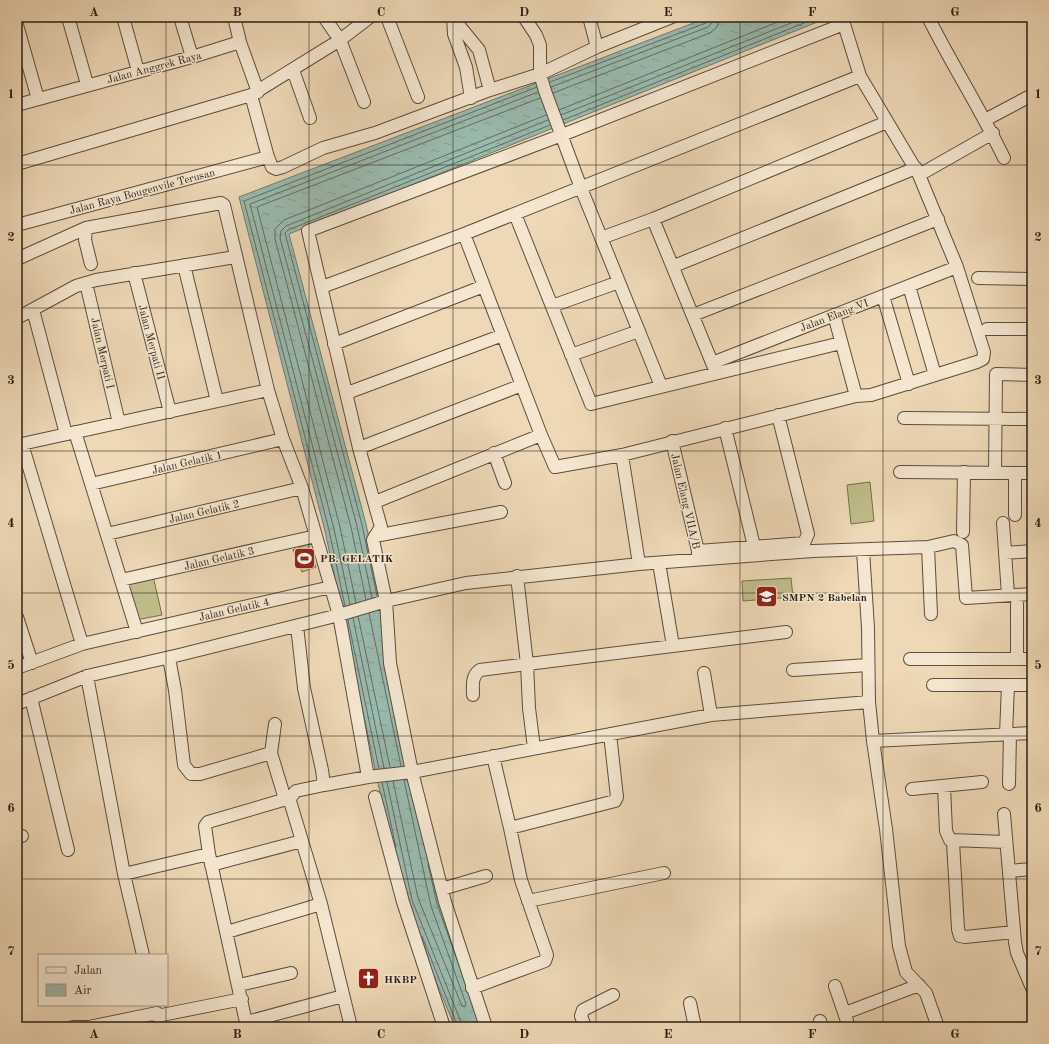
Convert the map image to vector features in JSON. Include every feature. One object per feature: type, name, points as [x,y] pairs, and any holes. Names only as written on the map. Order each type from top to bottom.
[{"type":"street","points":[[68,17],[87,84]]},
{"type":"street","points":[[123,17],[138,71]]},
{"type":"street","points":[[180,17],[192,58]]},
{"type":"street","points":[[234,17],[254,94],[268,157],[272,166],[276,169],[323,148],[375,133],[490,90],[540,74],[597,47],[670,17]]},
{"type":"street","points":[[324,17],[340,40],[364,102]]},
{"type":"street","points":[[17,164],[254,94],[340,40],[370,17]]},
{"type":"street","points":[[387,17],[418,97]]},
{"type":"street","points":[[453,17],[478,50],[490,90]]},
{"type":"street","points":[[453,17],[454,34],[466,68],[471,98]]},
{"type":"street","points":[[524,17],[536,35],[540,45],[540,74],[581,188],[661,386]]},
{"type":"street","points":[[589,17],[597,47]]},
{"type":"street","points":[[928,17],[960,78],[985,120],[1004,158]]},
{"type":"street","points":[[464,234],[540,436],[555,467],[622,455],[672,441],[856,396],[871,395],[981,361],[984,356],[957,267],[918,171],[860,76],[844,21],[562,135],[308,231],[359,448],[381,527],[375,536],[374,544],[386,601],[390,663],[409,772],[442,889],[472,988],[486,1027]]},
{"type":"street","points":[[17,26],[38,99]]},
{"type":"street","name":"Jalan Anggrek Raya","points":[[17,104],[87,84],[192,58],[240,42]]},
{"type":"street","points":[[293,70],[310,118]]},
{"type":"street","points":[[322,287],[516,214],[860,76]]},
{"type":"street","points":[[985,120],[1032,95]]},
{"type":"street","points":[[601,238],[653,219],[887,122]]},
{"type":"street","points":[[674,266],[918,171],[992,133]]},
{"type":"street","name":"Jalan Raya Bougenvile Terusan","points":[[17,225],[268,157]]},
{"type":"street","points":[[17,259],[86,228],[221,203],[225,208],[235,256],[268,390],[283,439],[302,488],[339,615],[368,777]]},
{"type":"street","points":[[516,214],[591,404],[661,386],[714,368],[842,342]]},
{"type":"street","points":[[653,219],[674,266],[714,368]]},
{"type":"street","points":[[693,316],[938,219]]},
{"type":"street","points":[[86,228],[85,240],[91,264]]},
{"type":"street","points":[[17,318],[76,286],[86,283],[134,273],[235,256]]},
{"type":"street","points":[[184,265],[217,401]]},
{"type":"street","name":"Jalan Elang VI","points":[[714,368],[834,315],[957,267]]},
{"type":"street","name":"Jalan Merpati II","points":[[134,273],[170,412]]},
{"type":"street","points":[[978,278],[1032,278]]},
{"type":"street","points":[[552,306],[619,282]]},
{"type":"street","name":"Jalan Merpati I","points":[[86,283],[119,423]]},
{"type":"street","points":[[334,344],[484,286]]},
{"type":"street","points":[[909,286],[935,375]]},
{"type":"street","points":[[883,296],[909,384]]},
{"type":"street","points":[[33,310],[71,433],[92,484],[137,632]]},
{"type":"street","points":[[834,315],[856,396]]},
{"type":"street","points":[[987,329],[1032,329]]},
{"type":"street","points":[[571,355],[639,331]]},
{"type":"street","points":[[347,393],[503,335]]},
{"type":"street","points":[[995,473],[996,374],[1032,375]]},
{"type":"street","points":[[359,448],[522,385]]},
{"type":"street","points":[[82,644],[20,445],[268,390]]},
{"type":"street","points":[[17,704],[87,676],[169,658],[360,610],[386,601],[466,583],[517,576],[659,563],[754,546],[804,543],[808,538],[778,415]]},
{"type":"street","points":[[904,418],[1032,419]]},
{"type":"street","points":[[725,428],[754,546]]},
{"type":"street","points":[[375,502],[540,436]]},
{"type":"street","name":"Jalan Gelatik 1","points":[[92,484],[283,439]]},
{"type":"street","name":"Jalan Elang VIIA/B","points":[[672,441],[698,556]]},
{"type":"street","points":[[494,454],[505,483]]},
{"type":"street","points":[[622,455],[639,564]]},
{"type":"street","points":[[900,472],[1032,473]]},
{"type":"street","points":[[963,532],[964,472]]},
{"type":"street","points":[[1015,473],[1015,515]]},
{"type":"street","name":"Jalan Gelatik 2","points":[[107,534],[302,488]]},
{"type":"street","points":[[375,536],[501,512]]},
{"type":"street","points":[[1003,523],[1017,659]]},
{"type":"street","name":"Jalan Gelatik 3","points":[[121,580],[316,536]]},
{"type":"street","points":[[698,556],[928,547],[958,542],[962,545],[966,598],[1012,600],[1032,594]]},
{"type":"street","points":[[928,547],[931,614]]},
{"type":"street","points":[[863,550],[869,702],[873,741],[886,829],[898,946],[906,972],[926,993],[938,1027]]},
{"type":"street","points":[[1005,553],[1032,551]]},
{"type":"street","points":[[659,563],[673,646]]},
{"type":"street","points":[[517,576],[527,664],[529,708],[534,748]]},
{"type":"street","name":"Jalan Gelatik 4","points":[[17,668],[82,644],[330,587]]},
{"type":"street","points":[[17,617],[32,662]]},
{"type":"street","points":[[297,626],[304,688],[324,785]]},
{"type":"street","points":[[473,695],[473,679],[476,673],[480,670],[786,632]]},
{"type":"street","points":[[169,658],[175,690],[184,766],[187,771],[191,774],[200,774],[270,753]]},
{"type":"street","points":[[910,659],[1032,658]]},
{"type":"street","points":[[793,670],[868,665]]},
{"type":"street","points":[[704,674],[711,715]]},
{"type":"street","points":[[87,676],[124,874],[143,954]]},
{"type":"street","points":[[933,685],[1030,685]]},
{"type":"street","points":[[1008,685],[1009,784]]},
{"type":"street","points":[[31,698],[68,850]]},
{"type":"street","points":[[343,996],[247,1025],[210,859],[205,832],[205,826],[208,822],[288,798],[296,792],[368,777],[409,772],[711,715],[869,702]]},
{"type":"street","points":[[275,724],[270,753],[288,798],[321,904],[351,1027]]},
{"type":"street","points":[[510,828],[615,801],[617,797],[610,734]]},
{"type":"street","points":[[873,741],[1032,734]]},
{"type":"street","points":[[472,988],[545,960],[546,955],[522,880],[494,756]]},
{"type":"street","points":[[912,789],[982,782]]},
{"type":"street","points":[[944,786],[946,832],[953,842],[958,929],[960,936],[965,937],[1014,932]]},
{"type":"street","points":[[375,798],[407,914],[444,1027]]},
{"type":"street","points":[[1004,814],[1017,953],[1032,988]]},
{"type":"street","points":[[124,874],[302,841]]},
{"type":"street","points":[[953,842],[1006,842]]},
{"type":"street","points":[[1009,871],[1032,869]]},
{"type":"street","points":[[528,901],[664,873]]},
{"type":"street","points":[[442,889],[486,876]]},
{"type":"street","points":[[227,932],[321,904]]},
{"type":"street","points":[[239,985],[291,973]]},
{"type":"street","points":[[845,1013],[919,985]]},
{"type":"street","points":[[835,986],[849,1027]]},
{"type":"street","points":[[585,1027],[581,1016],[582,1010],[613,995]]},
{"type":"street","points":[[73,1027],[89,1027],[242,999]]},
{"type":"street","points":[[690,1003],[695,1027]]},
{"type":"shaded area","points":[[870,482],[874,521],[851,524],[847,485]]},
{"type":"shaded area","name":"PB. GELATIK","points":[[308,544],[316,567],[302,572],[293,550]]},
{"type":"shaded area","points":[[153,576],[162,615],[136,620],[127,582]]},
{"type":"shaded area","points":[[791,578],[793,597],[743,601],[742,581]]},
{"type":"water","points":[[709,17],[830,17],[289,234],[366,524],[445,902],[490,1027],[455,1027],[403,902],[325,531],[239,197]]},
{"type":"place","name":"PB. GELATIK","points":[[305,558]]},
{"type":"place","name":"SMPN 2 Babelan","points":[[766,597]]},
{"type":"place","name":"HKBP","points":[[368,979]]}]
